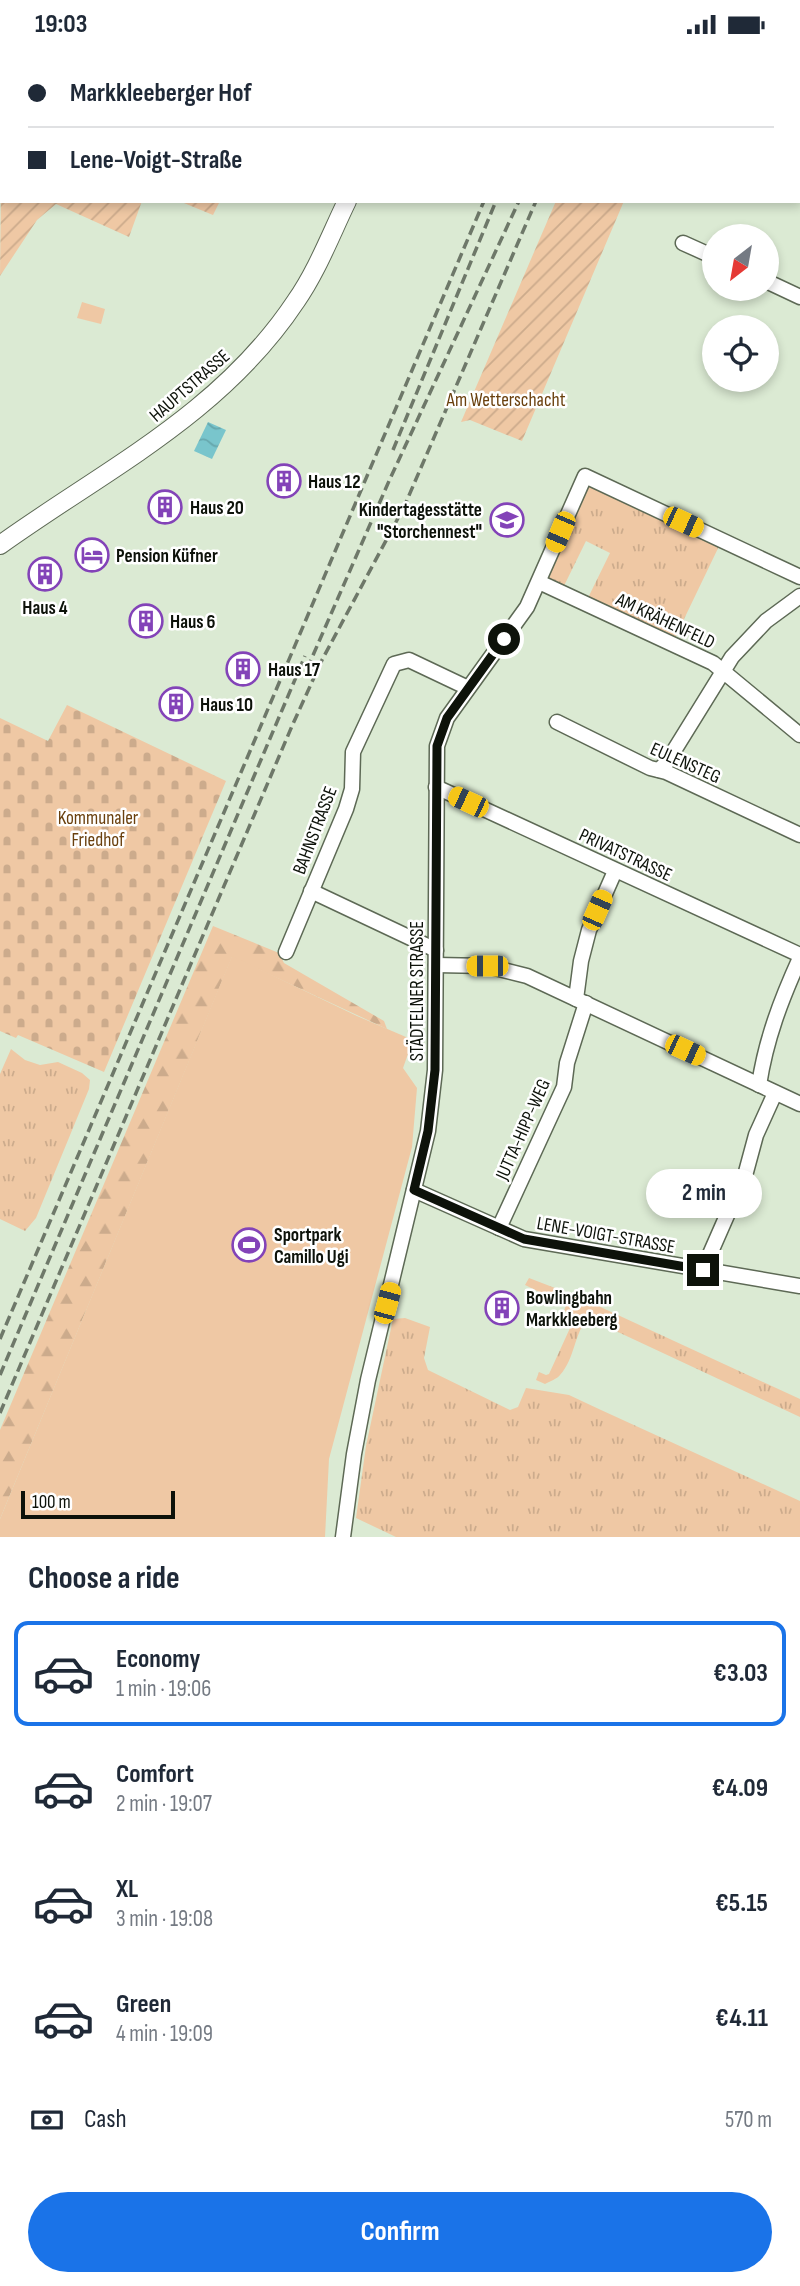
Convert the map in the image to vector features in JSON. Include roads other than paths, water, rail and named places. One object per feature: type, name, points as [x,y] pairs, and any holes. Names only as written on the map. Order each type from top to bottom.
[{"type":"main road","name":"HAUPTSTRASSE","points":[[0,545],[173,429],[245,363],[297,300],[346,203]]},
{"type":"street","points":[[683,243],[702,252]]},
{"type":"street","points":[[779,287],[800,297]]},
{"type":"street","name":"STÄDTELNER STRASSE","points":[[343,1537],[354,1454],[368,1380],[428,1131],[435,1070],[437,746],[447,718],[520,617],[539,582],[585,476],[800,577]]},
{"type":"street","name":"AM KRÄHENFELD","points":[[539,582],[713,663],[800,735]]},
{"type":"street","points":[[659,770],[667,762],[732,657],[766,621],[800,596]]},
{"type":"street","name":"BAHNSTRASSE","points":[[286,952],[346,809],[352,789],[353,752],[394,664],[409,660],[468,688]]},
{"type":"street","name":"EULENSTEG","points":[[557,723],[800,835]]},
{"type":"street","name":"PRIVATSTRASSE","points":[[436,787],[800,957]]},
{"type":"street","name":"JUTTA-HIPP-WEG","points":[[499,1228],[564,1087],[581,1001],[580,961],[589,930],[615,871]]},
{"type":"street","name":"BAHNSTRASSE","points":[[311,891],[436,950]]},
{"type":"street","points":[[759,1085],[771,1028],[800,957]]},
{"type":"street","points":[[436,965],[506,969],[581,1001],[800,1104]]},
{"type":"street","points":[[703,1270],[746,1173],[756,1135],[775,1093]]},
{"type":"street","name":"LENE-VOIGT-STRASSE","points":[[414,1190],[524,1239],[800,1286]]},
{"type":"water","points":[[208,422],[226,430],[212,459],[194,451]]},
{"type":"railway","points":[[0,1339],[483,203]]},
{"type":"railway","points":[[393,450],[495,203]]},
{"type":"railway","points":[[307,669],[389,481],[518,203]]},
{"type":"railway","points":[[0,1413],[292,726],[322,660],[404,507],[535,203]]},
{"type":"railway","points":[[0,1375],[305,656]]},
{"type":"place","name":"Haus 12","points":[[284,481]]},
{"type":"place","name":"Haus 20","points":[[165,507]]},
{"type":"place","name":"Kindertagesstätte \"Storchennest\"","points":[[507,520]]},
{"type":"place","name":"Pension Küfner","points":[[92,555]]},
{"type":"place","name":"Haus 4","points":[[45,574]]},
{"type":"place","name":"Haus 6","points":[[146,621]]},
{"type":"place","name":"Haus 17","points":[[243,669]]},
{"type":"place","name":"Haus 10","points":[[176,704]]},
{"type":"place","name":"Sportpark Camillo Ugi","points":[[249,1245]]},
{"type":"place","name":"Bowlingbahn Markkleeberg","points":[[502,1308]]},
{"type":"park label","name":"Am Wetterschacht","points":[[506,399]]},
{"type":"park label","name":"Kommunaler Friedhof","points":[[98,828]]}]
